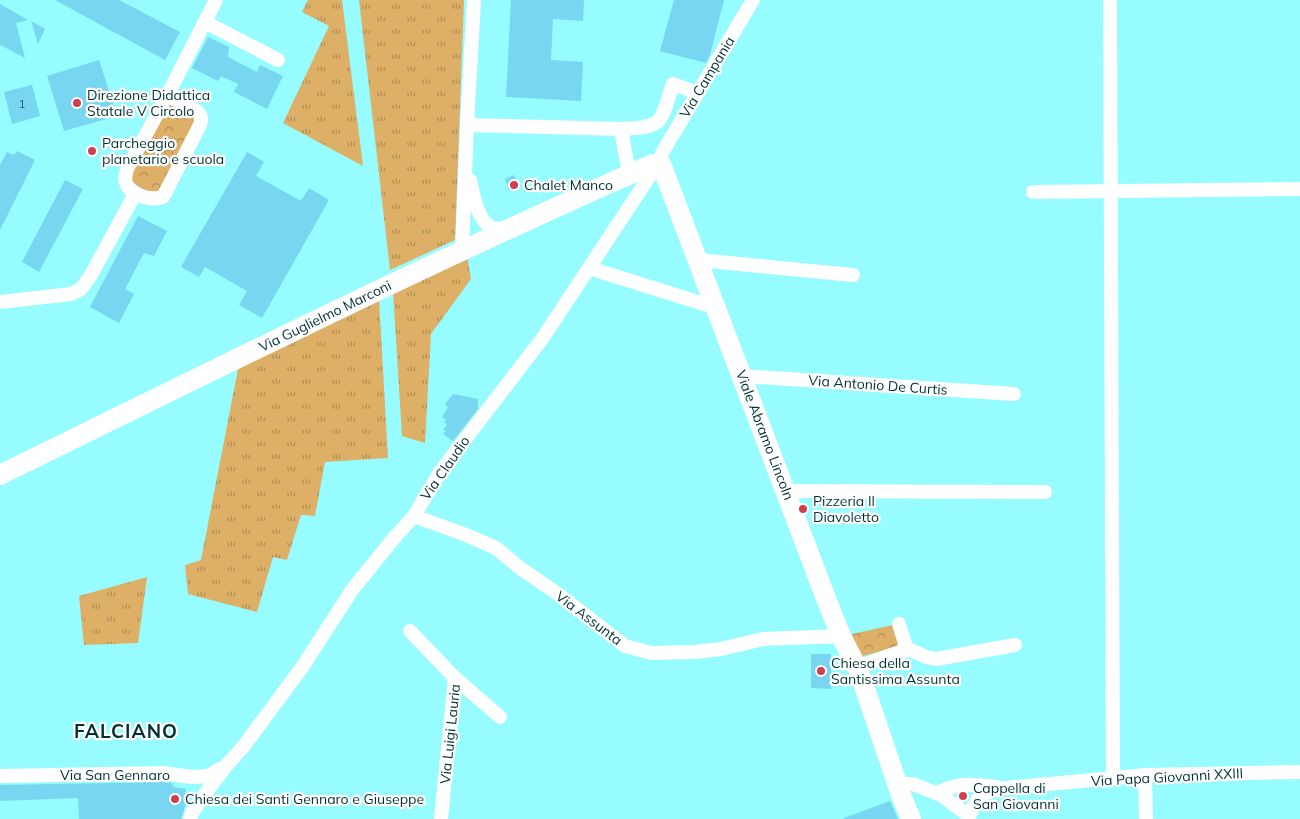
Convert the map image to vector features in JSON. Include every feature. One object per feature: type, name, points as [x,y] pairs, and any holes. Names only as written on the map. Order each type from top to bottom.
[{"type":"street","points":[[167,96],[200,114],[200,127],[163,196],[157,198],[136,194],[127,186],[125,177],[127,170],[216,0]]},
{"type":"street","points":[[462,250],[474,0]]},
{"type":"street","name":"Via Campania","points":[[658,162],[752,0]]},
{"type":"street","points":[[1110,0],[1113,778]]},
{"type":"street","points":[[205,22],[278,60]]},
{"type":"street","points":[[467,125],[621,129],[644,127],[656,122],[662,115],[673,84],[698,93]]},
{"type":"street","points":[[621,129],[630,174]]},
{"type":"street","points":[[466,159],[473,197],[480,215],[490,226],[507,230]]},
{"type":"street","name":"Via Guglielmo Marconi","points":[[0,476],[385,286],[658,162]]},
{"type":"street","name":"Viale Abramo Lincoln","points":[[658,162],[743,376],[841,636],[857,667],[911,819]]},
{"type":"street","name":"Via Claudio","points":[[191,816],[226,766],[243,747],[303,666],[352,590],[414,516],[440,472],[542,339],[658,162]]},
{"type":"street","points":[[1033,192],[1300,189]]},
{"type":"street","points":[[0,302],[71,294],[81,289],[91,275],[136,194]]},
{"type":"street","points":[[698,260],[853,275]]},
{"type":"street","points":[[589,268],[716,308]]},
{"type":"street","name":"Via Antonio De Curtis","points":[[743,376],[1014,394]]},
{"type":"street","points":[[786,491],[1045,492]]},
{"type":"street","name":"Via Assunta","points":[[414,516],[496,548],[625,646],[650,653],[695,652],[720,649],[763,639],[841,636]]},
{"type":"street","points":[[899,624],[907,650]]},
{"type":"street","points":[[410,631],[456,678]]},
{"type":"street","points":[[857,667],[907,650],[926,657],[936,658],[1015,645]]},
{"type":"street","name":"Via Luigi Lauria","points":[[456,678],[500,717]]},
{"type":"street","name":"Via Luigi Lauria","points":[[441,819],[456,678]]},
{"type":"street","name":"Via San Gennaro","points":[[0,776],[162,772],[192,778],[208,776],[226,766]]},
{"type":"street","name":"Via Papa Giovanni XXIII","points":[[969,818],[977,800],[986,792],[1005,788],[1145,775],[1300,772]]},
{"type":"street","points":[[1145,775],[1146,819]]},
{"type":"street","points":[[191,816],[196,791],[192,778]]},
{"type":"street","points":[[898,784],[913,784],[937,793],[969,818]]},
{"type":"street","name":"Via Papa Giovanni XXIII","points":[[937,793],[959,785],[973,784],[1005,788]]},
{"type":"green space","points":[[308,0],[342,0],[363,166],[283,123],[329,26],[302,12]]},
{"type":"green space","points":[[359,0],[464,0],[455,240],[390,270]]},
{"type":"green space","points":[[168,93],[201,121],[157,199],[125,177]]},
{"type":"green space","points":[[467,256],[471,279],[431,334],[425,443],[402,436],[393,292]]},
{"type":"green space","points":[[379,299],[388,458],[325,462],[315,516],[301,515],[287,560],[273,557],[257,612],[188,594],[185,565],[201,560],[238,369]]},
{"type":"green space","points":[[147,577],[138,643],[84,645],[79,596]]},
{"type":"green space","points":[[893,625],[899,646],[863,656],[858,653],[852,634]]},
{"type":"building","points":[[55,0],[119,0],[180,32],[165,60]]},
{"type":"building","points":[[511,0],[584,0],[583,21],[553,19],[551,60],[583,62],[581,101],[506,97]]},
{"type":"building","points":[[674,0],[724,0],[710,55],[706,63],[660,51]]},
{"type":"building","points":[[0,4],[28,20],[16,23],[25,58],[0,45]]},
{"type":"building","points":[[31,21],[45,29],[38,44]]},
{"type":"building","points":[[208,37],[229,47],[228,57],[257,72],[260,65],[283,76],[267,109],[234,92],[238,84],[221,76],[218,81],[192,68]]},
{"type":"building","points":[[99,60],[117,116],[64,131],[47,76]]},
{"type":"building","points":[[32,85],[40,116],[12,124],[4,92]]},
{"type":"building","points":[[17,151],[35,160],[0,230],[0,165],[7,152],[14,155]]},
{"type":"building","points":[[247,152],[264,162],[256,176],[301,201],[309,188],[329,200],[262,318],[239,305],[247,291],[205,267],[199,277],[181,267]]},
{"type":"building","points":[[514,175],[519,185],[509,190],[505,179]]},
{"type":"building","points":[[65,180],[83,189],[39,272],[22,262]]},
{"type":"building","points":[[138,216],[167,231],[154,256],[144,253],[125,289],[134,294],[119,323],[90,307]]},
{"type":"building","points":[[453,394],[478,399],[478,409],[453,441],[443,434],[446,431],[443,430],[447,425],[444,422],[446,420],[442,417],[448,407],[445,404]]},
{"type":"building","name":"Chiesa della Santissima Assunta","points":[[811,654],[831,654],[831,689],[811,688]]},
{"type":"building","points":[[172,783],[173,787],[186,789],[184,798],[188,797],[181,819],[79,819],[78,798],[0,801],[0,785]]},
{"type":"building","points":[[890,801],[898,819],[844,819],[844,818]]},
{"type":"place","name":"Direzione Didattica Statale V Circolo","points":[[77,103]]},
{"type":"place","name":"Parcheggio planetario e scuola","points":[[92,151]]},
{"type":"place","name":"Chalet Manco","points":[[514,185]]},
{"type":"place","name":"Pizzeria Il Diavoletto","points":[[803,509]]},
{"type":"place","name":"Chiesa della Santissima Assunta","points":[[821,671]]},
{"type":"place","name":"Cappella di San Giovanni","points":[[963,796]]},
{"type":"place","name":"Chiesa dei Santi Gennaro e Giuseppe","points":[[175,799]]},
{"type":"district","name":"FALCIANO","points":[[126,731]]}]
